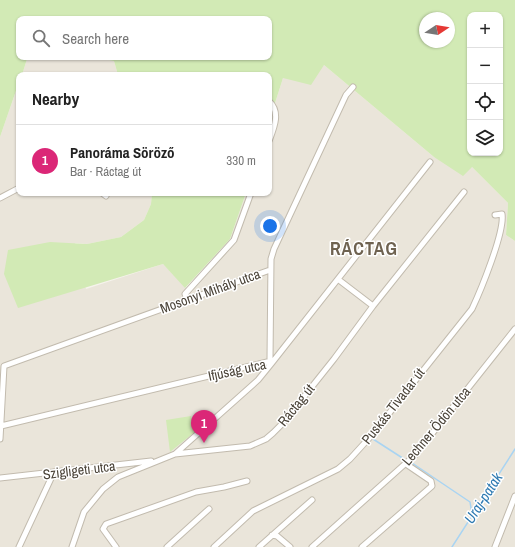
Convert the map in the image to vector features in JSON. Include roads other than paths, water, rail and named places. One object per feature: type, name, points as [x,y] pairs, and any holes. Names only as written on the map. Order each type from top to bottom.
[{"type":"street","name":"Mosonyi Mihály utca","points":[[1,426],[4,366],[270,270],[274,249],[346,95],[353,87]]},
{"type":"street","points":[[272,105],[275,109],[275,124],[272,132]]},
{"type":"street","name":"Ifjúság utca","points":[[1,426],[267,362],[271,364],[339,280],[430,162]]},
{"type":"street","points":[[0,198],[16,190]]},
{"type":"street","name":"Ráctag út","points":[[175,454],[240,448],[266,439],[287,417],[464,192]]},
{"type":"street","points":[[188,299],[185,294],[234,240],[250,196]]},
{"type":"street","name":"Puskás Tivadar út","points":[[214,547],[253,511],[338,469],[350,459],[371,436],[433,356],[470,312],[478,297],[501,228],[502,214],[495,215]]},
{"type":"street","points":[[72,547],[84,512],[103,489],[118,477],[175,454],[258,380],[271,364],[270,270]]},
{"type":"street","points":[[339,280],[373,306]]},
{"type":"street","name":"Lechner Ödön utca","points":[[312,547],[415,455],[515,328]]},
{"type":"street","points":[[0,439],[1,426]]},
{"type":"street","name":"Szigligeti utca","points":[[0,478],[158,460]]},
{"type":"street","points":[[362,547],[432,486],[431,481],[406,464]]},
{"type":"street","points":[[19,547],[54,472]]},
{"type":"street","points":[[116,547],[104,532],[103,529],[106,524],[196,492],[247,481]]},
{"type":"street","points":[[495,547],[514,502],[515,496]]},
{"type":"street","points":[[259,547],[312,500]]},
{"type":"street","points":[[167,547],[209,509]]},
{"type":"street","points":[[272,535],[277,536],[290,547]]},
{"type":"waterway","points":[[373,439],[404,459]]},
{"type":"waterway","name":"Uraj-patak","points":[[452,547],[515,449]]},
{"type":"waterway","points":[[412,463],[470,502],[472,514]]},
{"type":"place","name":"Panoráma Söröző","points":[[204,443]]},
{"type":"district","name":"RÁCTAG","points":[[364,248]]}]
